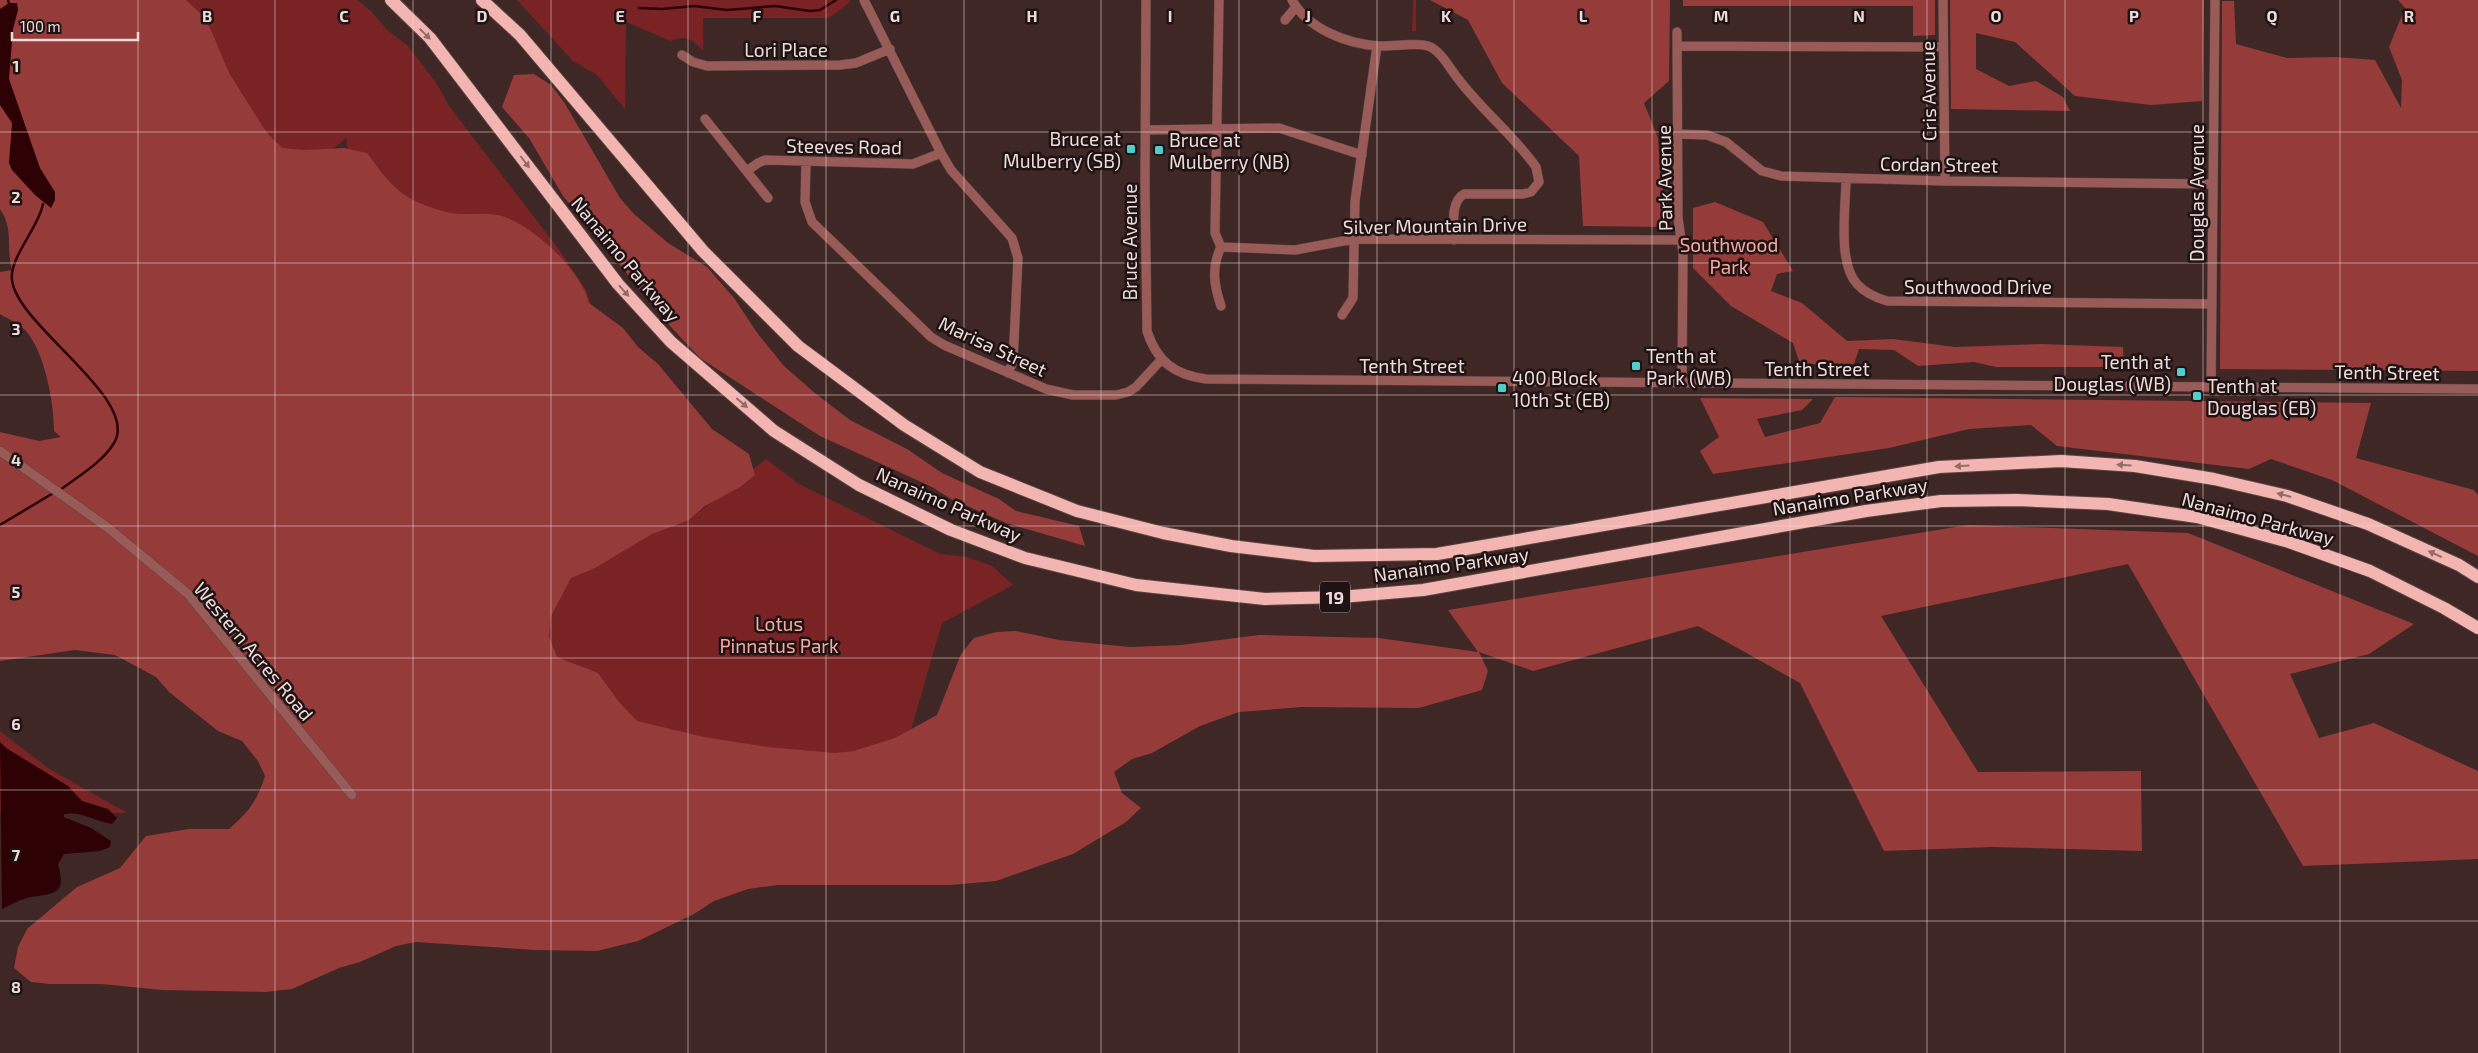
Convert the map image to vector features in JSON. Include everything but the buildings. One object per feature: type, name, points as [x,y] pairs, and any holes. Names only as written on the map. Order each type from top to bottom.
[{"type":"highway","name":"Nanaimo Parkway","points":[[391,0],[430,38],[618,284],[671,342],[774,431],[859,485],[951,530],[1025,558],[1136,585],[1265,599],[1341,597],[1423,590],[1866,511],[1941,501],[2017,500],[2108,504],[2197,517],[2289,542],[2370,571],[2444,608],[2478,628]]},
{"type":"highway","name":"Nanaimo Parkway","points":[[482,0],[520,34],[703,251],[798,346],[904,425],[980,472],[1078,511],[1162,533],[1231,546],[1314,556],[1437,554],[1939,467],[2061,461],[2134,466],[2214,479],[2287,496],[2368,524],[2459,565],[2478,577]]},
{"type":"street","points":[[864,0],[951,170],[1012,238],[1016,248],[1018,258],[1013,362],[1008,373]]},
{"type":"street","name":"Bruce Avenue","points":[[1146,0],[1146,316],[1152,346],[1161,360]]},
{"type":"street","points":[[1219,0],[1215,233],[1221,247],[1214,261],[1214,284],[1221,306]]},
{"type":"street","name":"Cris Avenue","points":[[1943,0],[1945,181]]},
{"type":"street","name":"Douglas Avenue","points":[[2211,387],[2215,0]]},
{"type":"street","points":[[1285,20],[1294,4],[1316,26],[1345,40],[1377,46],[1428,46],[1436,50],[1467,91],[1536,167],[1539,182],[1531,192],[1523,194],[1464,194],[1460,197],[1454,210],[1454,240]]},
{"type":"street","name":"Park Avenue","points":[[1677,32],[1678,218],[1683,253],[1682,383]]},
{"type":"street","points":[[1342,315],[1353,298],[1355,201],[1377,46]]},
{"type":"street","points":[[1677,46],[1943,48]]},
{"type":"street","name":"Lori Place","points":[[682,54],[693,62],[707,66],[840,65],[856,63],[890,49]]},
{"type":"street","points":[[705,119],[768,198]]},
{"type":"street","points":[[1146,130],[1279,128],[1362,155]]},
{"type":"street","name":"Cordan Street","points":[[1678,134],[1707,135],[1726,142],[1762,171],[1781,176],[1945,181],[2212,184]]},
{"type":"street","name":"Steeves Road","points":[[747,171],[765,160],[806,163],[913,164],[941,153]]},
{"type":"street","name":"Marisa Street","points":[[806,163],[806,207],[812,222],[820,232],[931,337],[944,345],[1062,394],[1116,395],[1128,392],[1136,387],[1161,360]]},
{"type":"street","name":"Southwood Drive","points":[[1846,178],[1845,251],[1848,268],[1857,284],[1872,296],[1888,302],[2212,304]]},
{"type":"street","name":"Silver Mountain Drive","points":[[1221,247],[1295,250],[1354,239],[1681,240]]},
{"type":"street","name":"Tenth Street","points":[[1161,360],[1178,373],[1206,379],[2478,389]]},
{"type":"street","name":"Western Acres Road","points":[[0,451],[107,528],[188,594],[352,795]]},
{"type":"green space","points":[[0,0],[186,0],[200,13],[211,30],[229,73],[267,133],[282,148],[304,150],[344,148],[367,153],[394,186],[415,201],[454,213],[498,215],[511,219],[525,227],[553,249],[576,276],[589,303],[623,328],[638,347],[658,364],[712,429],[749,454],[755,475],[740,487],[705,506],[689,520],[652,534],[595,568],[571,578],[551,616],[549,637],[557,657],[598,673],[619,702],[637,721],[704,737],[767,747],[835,753],[854,751],[895,738],[937,715],[961,654],[974,638],[996,632],[1016,631],[1059,640],[1130,647],[1181,645],[1259,635],[1379,638],[1478,652],[1448,610],[1968,525],[2188,533],[2414,624],[2369,654],[2290,674],[2319,738],[2374,723],[2478,771],[2478,859],[2303,866],[2128,564],[1881,616],[1978,772],[2141,771],[2142,851],[1992,847],[1884,851],[1800,683],[1698,626],[1533,671],[1479,652],[1488,671],[1482,690],[1419,708],[1302,707],[1239,712],[1200,726],[1152,753],[1132,759],[1114,772],[1122,793],[1141,808],[1126,822],[1073,854],[996,881],[951,885],[778,885],[748,889],[714,901],[694,914],[638,941],[597,951],[535,950],[416,942],[396,946],[292,989],[266,992],[162,990],[101,984],[31,982],[14,968],[18,947],[27,929],[77,887],[120,868],[146,836],[189,829],[229,829],[252,806],[265,776],[258,761],[242,741],[218,731],[169,692],[156,677],[115,655],[75,650],[0,661],[0,432],[39,441],[61,437],[54,431],[47,379],[33,340],[23,328],[0,314],[0,272],[12,270],[7,224],[0,209]]},
{"type":"green space","points":[[155,0],[357,0],[371,11],[387,30],[407,45],[437,84],[449,106],[557,247],[586,290],[604,347],[360,215],[346,138],[254,217]]},
{"type":"green space","points":[[517,0],[849,0],[850,2],[829,18],[703,18],[703,50],[696,43],[688,39],[680,38],[671,41],[626,22],[625,109],[597,75],[573,61]]},
{"type":"green space","points":[[1413,0],[1416,0],[1416,31],[1412,31]]},
{"type":"green space","points":[[1430,0],[1670,0],[1669,81],[1644,103],[1658,138],[1661,183],[1667,204],[1668,227],[1583,226],[1579,156],[1502,83],[1468,20]]},
{"type":"green space","points":[[1683,0],[1935,0],[1935,35],[1913,36],[1913,6],[1683,6]]},
{"type":"green space","points":[[1950,0],[2204,0],[2202,101],[2151,105],[2075,96],[2015,42],[1976,33],[1976,69],[2009,86],[2036,81],[2063,97],[2070,111],[1951,109]]},
{"type":"green space","points":[[2398,0],[2478,0],[2478,371],[2220,369],[2222,1],[2234,1],[2236,44],[2287,58],[2335,57],[2375,60],[2401,108],[2402,80],[2389,47],[2405,8]]},
{"type":"green space","points":[[534,74],[551,85],[564,102],[620,198],[634,214],[668,243],[707,267],[734,298],[758,334],[784,366],[816,394],[850,420],[907,449],[942,473],[999,499],[1016,511],[1079,526],[1085,546],[1006,523],[951,499],[932,487],[820,436],[700,358],[671,327],[563,196],[529,138],[502,107],[514,75]]},
{"type":"green space","name":"Southwood Park","points":[[1715,202],[1763,222],[1793,271],[1777,274],[1771,291],[1802,303],[1847,341],[1893,339],[1955,347],[2041,344],[2123,347],[2124,367],[1996,367],[1974,362],[1918,366],[1894,350],[1859,349],[1854,364],[1800,364],[1793,343],[1731,306],[1693,268],[1693,208]]},
{"type":"green space","points":[[1835,397],[2371,403],[2356,458],[2474,490],[2478,495],[2478,556],[2332,480],[2271,459],[2249,469],[2057,446],[2031,425],[1969,429],[1889,448],[1713,474],[1700,451],[1719,437],[1700,398],[1813,399],[1802,410],[1757,419],[1765,437],[1820,423]]},
{"type":"green space","name":"Lotus Pinnatus Park","points":[[766,459],[799,484],[940,554],[967,557],[992,566],[1013,585],[942,623],[906,747],[795,788],[628,738],[517,631],[577,549],[689,520]]},
{"type":"green space","points":[[0,731],[48,768],[127,813],[0,812]]},
{"type":"shaded area","points":[[9,3],[17,3],[18,10],[13,29],[9,79],[40,168],[55,192],[55,200],[51,208],[35,195],[12,170],[9,163],[12,123],[0,105],[0,9]]},
{"type":"shaded area","points":[[0,742],[6,748],[68,786],[82,801],[108,809],[117,818],[112,824],[82,815],[64,814],[64,817],[91,828],[111,841],[110,847],[100,851],[64,854],[58,864],[61,881],[60,887],[57,890],[53,893],[24,899],[2,909]]},
{"type":"waterway","points":[[639,8],[662,9],[694,6],[727,10],[775,6],[810,11],[820,10],[836,0]]},
{"type":"waterway","points":[[43,204],[36,222],[19,252],[12,271],[12,280],[19,298],[34,319],[95,384],[110,405],[118,425],[114,443],[103,457],[60,490]]},
{"type":"waterway","points":[[0,525],[55,492]]},
{"type":"place","name":"Bruce at Mulberry (SB)","points":[[1131,149]]},
{"type":"place","name":"Bruce at Mulberry (NB)","points":[[1159,150]]},
{"type":"place","name":"Tenth at Park (WB)","points":[[1636,366]]},
{"type":"place","name":"Tenth at Douglas (WB)","points":[[2181,372]]},
{"type":"place","name":"400 Block 10th St (EB)","points":[[1502,388]]},
{"type":"place","name":"Tenth at Douglas (EB)","points":[[2197,396]]}]
